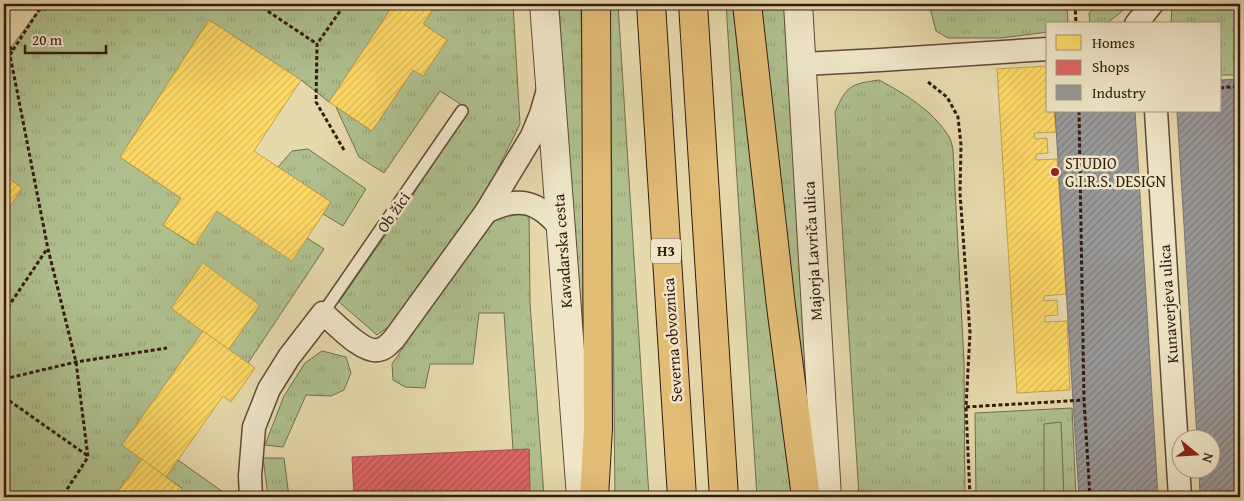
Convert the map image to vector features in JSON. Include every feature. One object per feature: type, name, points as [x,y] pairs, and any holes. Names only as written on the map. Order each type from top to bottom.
[{"type":"highway","points":[[594,497],[598,428],[596,4]]},
{"type":"highway","name":"Severna obvoznica","points":[[651,4],[682,497]]},
{"type":"highway","points":[[693,4],[724,497]]},
{"type":"highway","points":[[747,4],[781,306],[806,497]]},
{"type":"street","name":"Kavadarska cesta","points":[[544,4],[581,497]]},
{"type":"street","name":"Majorja Lavriča ulica","points":[[798,4],[827,497]]},
{"type":"street","points":[[1138,22],[1152,4]]},
{"type":"street","points":[[803,64],[1046,48]]},
{"type":"street","points":[[323,313],[369,350],[378,350],[387,346],[418,307],[454,254],[486,212],[532,136],[549,87]]},
{"type":"street","name":"Kunaverjeva ulica","points":[[1156,112],[1190,496]]},
{"type":"street","points":[[486,212],[511,202],[523,203],[536,206],[550,214],[560,228]]},
{"type":"street","name":"Ob žici","points":[[251,497],[250,476],[254,427],[268,389],[289,357],[323,313]]},
{"type":"lane","name":"Ob žici","points":[[323,313],[462,111]]},
{"type":"path","points":[[62,497],[88,457],[76,362],[48,249],[10,54],[39,10],[72,4]]},
{"type":"path","points":[[257,4],[317,44]]},
{"type":"path","points":[[344,150],[316,102],[317,44],[345,4]]},
{"type":"path","points":[[1075,4],[1076,22]]},
{"type":"path","points":[[4,43],[13,50]]},
{"type":"path","points":[[923,79],[947,98],[958,117],[961,145],[960,193],[970,333],[966,407],[970,497]]},
{"type":"path","points":[[1222,88],[1240,86]]},
{"type":"path","points":[[1079,112],[1084,400],[1090,497]]},
{"type":"path","points":[[4,312],[48,249]]},
{"type":"path","points":[[4,379],[76,362],[167,348]]},
{"type":"path","points":[[4,397],[88,457]]},
{"type":"path","points":[[966,407],[1084,400]]},
{"type":"path","points":[[1211,493],[1240,492]]},
{"type":"path","points":[[1158,497],[1190,496]]},
{"type":"green space","points":[[43,4],[394,4],[329,102],[301,80],[209,20],[120,157],[181,198],[163,225],[194,245],[217,211],[292,260],[307,238],[324,249],[248,363],[228,350],[260,305],[203,264],[171,308],[203,331],[122,445],[142,459],[114,497],[4,497],[4,215],[22,188],[4,175],[4,57]]},
{"type":"green space","points":[[437,4],[513,4],[520,124],[485,195],[391,325],[377,335],[339,302],[405,207],[468,109],[440,91],[384,173],[359,157],[336,107],[372,131],[413,70],[423,76],[447,40],[423,24]]},
{"type":"green space","points":[[559,4],[581,4],[587,384],[581,387]]},
{"type":"green space","points":[[610,4],[618,4],[649,497],[615,497]]},
{"type":"green space","points":[[726,4],[733,4],[792,497],[757,497]]},
{"type":"green space","points":[[761,4],[788,4],[807,380],[802,376]]},
{"type":"green space","points":[[929,4],[1067,4],[1068,22],[1046,22],[1046,32],[1001,38],[948,38],[936,31]]},
{"type":"green space","points":[[1101,4],[1128,4],[1109,22],[1090,22],[1089,13]]},
{"type":"green space","points":[[1176,4],[1240,4],[1235,75],[1222,75],[1222,22],[1171,22],[1172,8]]},
{"type":"green space","points":[[879,80],[926,110],[942,126],[951,140],[964,362],[965,497],[859,497],[835,112],[843,96],[851,87]]},
{"type":"green space","points":[[308,149],[366,189],[343,226],[323,214],[331,202],[278,167],[292,151]]},
{"type":"green space","points":[[529,209],[530,303],[544,497],[530,497],[529,450],[513,450],[504,313],[479,313],[473,364],[430,364],[425,388],[405,387],[393,380],[392,364],[465,256],[497,218]]},
{"type":"green space","points":[[322,351],[346,357],[351,373],[344,390],[331,396],[306,395],[283,447],[265,445],[284,396],[305,363]]},
{"type":"green space","points":[[1072,408],[1076,497],[976,497],[975,413]]},
{"type":"green space","points":[[1061,422],[1064,497],[1044,497],[1044,424]]},
{"type":"green space","points":[[263,458],[284,458],[289,497],[268,497]]},
{"type":"green space","points":[[178,460],[230,497],[176,497],[182,488],[166,477]]},
{"type":"building: Homes","points":[[394,4],[437,4],[423,24],[447,40],[423,76],[413,70],[372,131],[329,102]]},
{"type":"building: Homes","points":[[209,20],[301,80],[254,151],[331,202],[292,261],[217,211],[195,245],[163,225],[181,198],[120,157]]},
{"type":"building: Homes","points":[[1046,66],[1046,112],[1054,112],[1056,132],[1034,133],[1035,139],[1047,138],[1048,153],[1036,154],[1036,160],[1057,159],[1066,294],[1044,296],[1044,301],[1057,300],[1058,315],[1045,316],[1045,322],[1067,321],[1070,390],[1017,393],[997,69]]},
{"type":"building: Homes","points":[[4,175],[22,188],[4,215]]},
{"type":"building: Homes","points":[[203,263],[260,305],[228,350],[171,308]]},
{"type":"building: Homes","points":[[203,331],[255,368],[231,402],[223,396],[166,477],[122,445]]},
{"type":"building: Homes","points":[[142,459],[182,489],[176,497],[114,497]]},
{"type":"building: Shops","points":[[529,449],[530,497],[354,497],[352,457]]},
{"type":"building: Industry","points":[[1240,79],[1240,497],[1200,497],[1199,478],[1222,478],[1222,428],[1196,428],[1177,112],[1222,112],[1222,80]]},
{"type":"building: Industry","points":[[1055,112],[1135,112],[1158,497],[1079,497]]},
{"type":"place","name":"STUDIO G.I.R.S. DESIGN","points":[[1055,172]]}]
